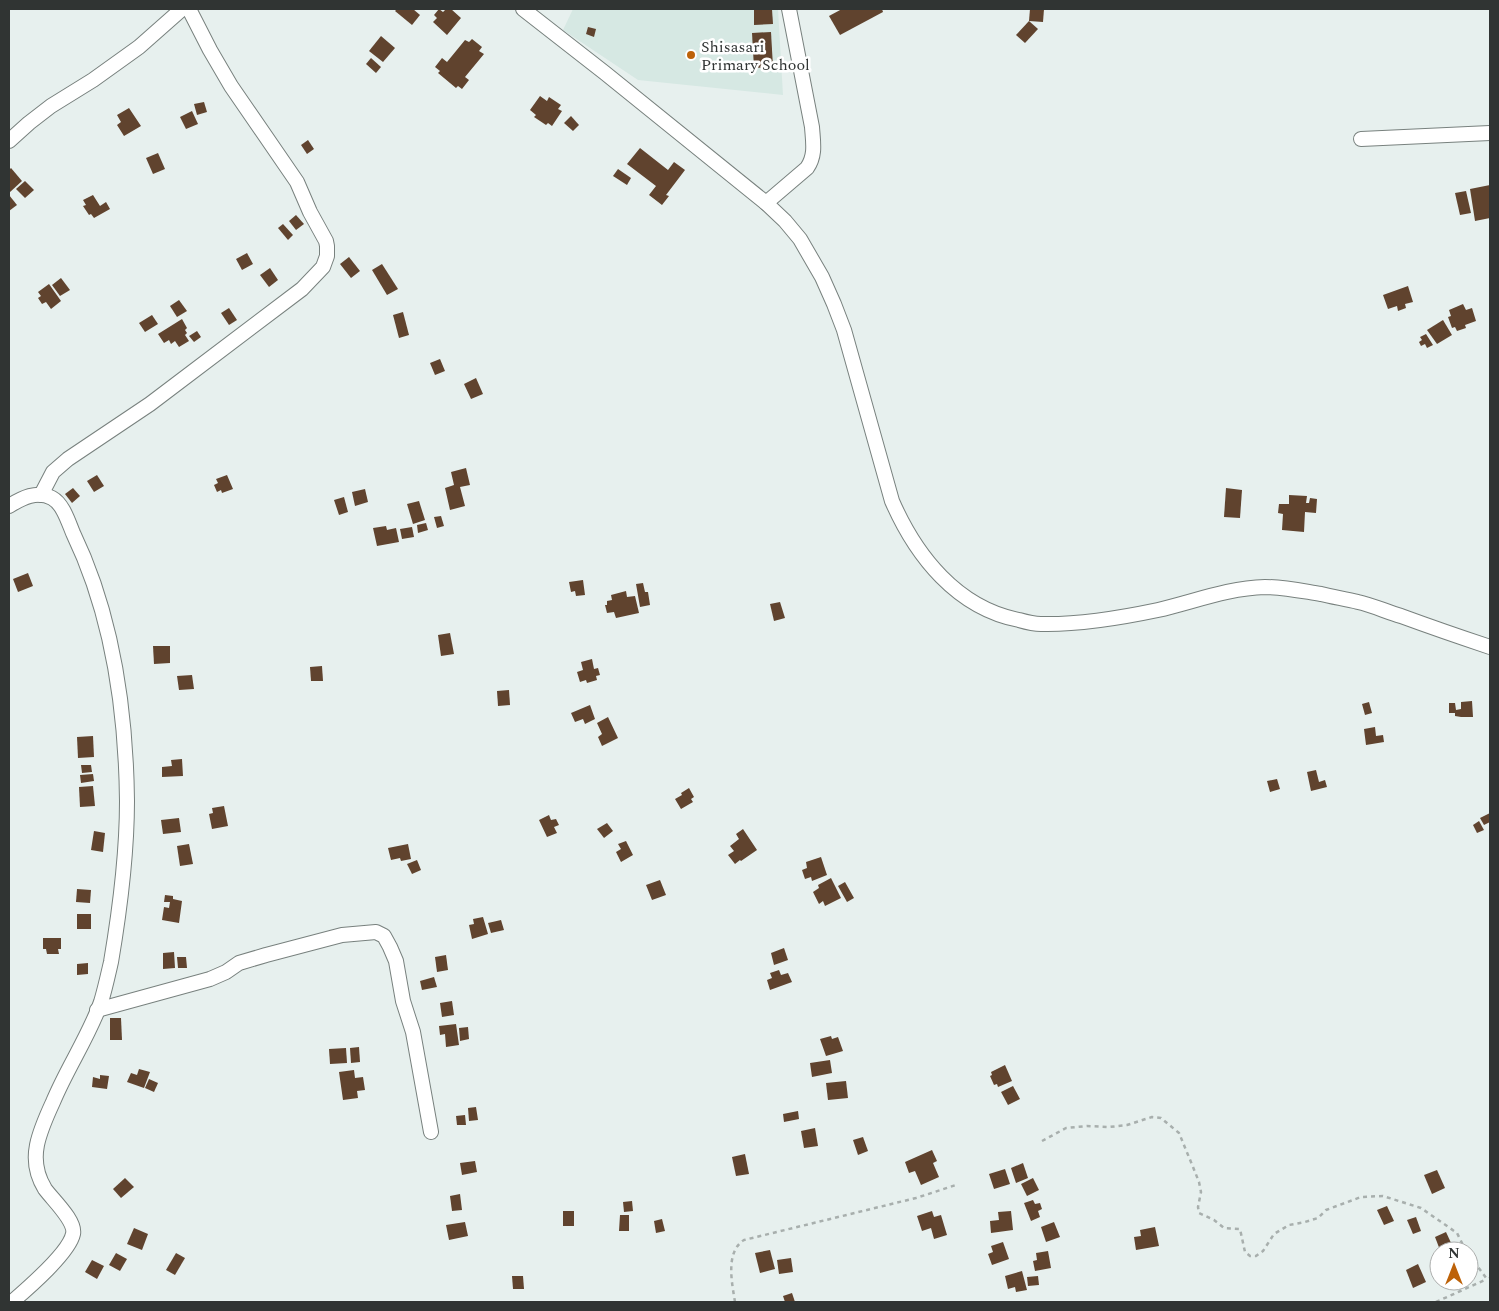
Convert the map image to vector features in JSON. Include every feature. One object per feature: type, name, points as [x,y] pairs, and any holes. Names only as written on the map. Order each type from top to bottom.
[{"type":"street","points":[[9,141],[51,106],[93,80],[139,47],[182,9]]},
{"type":"street","points":[[41,495],[53,472],[68,459],[150,404],[273,311],[312,279],[323,267],[326,256],[326,241],[310,212],[297,182],[231,86],[189,9]]},
{"type":"street","points":[[523,9],[766,203],[800,239],[826,286],[844,330],[892,501],[911,539],[924,558],[958,592],[999,615],[1040,624],[1094,621],[1157,610],[1213,595],[1243,590],[1264,587],[1291,588],[1359,602],[1490,647]]},
{"type":"street","points":[[766,203],[807,168],[812,161],[814,145],[789,9]]},
{"type":"street","points":[[1361,139],[1490,133]]},
{"type":"street","points":[[9,506],[28,496],[41,495],[54,499],[59,504],[90,570],[104,615],[114,660],[126,760],[123,872],[110,964],[97,1010],[58,1090],[37,1143],[36,1164],[41,1180],[73,1224],[73,1235],[54,1264],[12,1302]]},
{"type":"street","points":[[97,1010],[210,979],[239,964],[266,955],[342,935],[376,932],[384,936],[396,961],[403,1001],[413,1032],[432,1132]]},
{"type":"path","points":[[1042,1141],[1066,1128],[1087,1126],[1109,1127],[1127,1125],[1152,1117],[1161,1118],[1179,1133],[1193,1167],[1201,1192],[1198,1207],[1200,1213],[1224,1228],[1240,1229],[1245,1252],[1250,1256],[1256,1256],[1263,1251],[1274,1234],[1290,1225],[1318,1218],[1326,1210],[1361,1197],[1383,1196],[1421,1208],[1457,1233],[1461,1241]]},
{"type":"path","points":[[735,1302],[731,1264],[734,1253],[744,1240],[916,1198],[956,1185]]},
{"type":"path","points":[[1436,1302],[1489,1279],[1479,1267]]},
{"type":"shaded area","name":"Shisasari Primary School","points":[[573,9],[778,9],[783,95],[638,80],[563,30]]},
{"type":"building","points":[[397,9],[413,9],[420,15],[412,25],[395,11]]},
{"type":"building","points":[[439,9],[443,12],[446,9],[451,9],[461,18],[447,35],[433,22],[437,18],[434,15]]},
{"type":"building","points":[[754,9],[772,9],[773,24],[754,25]]},
{"type":"building","points":[[842,9],[882,9],[883,12],[840,35],[829,16]]},
{"type":"building","points":[[1030,9],[1044,9],[1043,22],[1029,21]]},
{"type":"building","points":[[1029,21],[1038,29],[1025,43],[1016,35]]},
{"type":"building","points":[[588,27],[596,29],[594,37],[586,34]]},
{"type":"building","points":[[771,32],[773,67],[754,68],[752,33]]},
{"type":"building","points":[[381,36],[395,48],[383,62],[369,51]]},
{"type":"building","points":[[472,39],[482,47],[479,51],[484,54],[465,77],[469,80],[462,89],[458,86],[456,88],[438,73],[440,71],[435,67],[442,58],[447,62],[465,40],[469,42]]},
{"type":"building","points":[[371,58],[381,67],[376,73],[366,64]]},
{"type":"building","points":[[540,96],[547,101],[549,97],[561,105],[558,109],[562,111],[552,126],[548,123],[546,125],[534,117],[536,115],[530,110]]},
{"type":"building","points":[[204,102],[207,112],[197,115],[194,104]]},
{"type":"building","points":[[129,108],[141,126],[124,136],[117,125],[121,122],[117,115]]},
{"type":"building","points":[[192,111],[198,124],[186,129],[180,117]]},
{"type":"building","points":[[571,116],[579,125],[573,131],[564,123]]},
{"type":"building","points":[[308,140],[314,149],[307,154],[301,145]]},
{"type":"building","points":[[640,148],[668,170],[674,162],[685,170],[666,195],[669,196],[662,205],[649,195],[656,186],[627,164]]},
{"type":"building","points":[[158,153],[165,169],[153,174],[146,158]]},
{"type":"building","points":[[11,168],[22,181],[9,193],[9,170]]},
{"type":"building","points":[[618,169],[631,178],[627,185],[613,176]]},
{"type":"building","points":[[25,181],[34,190],[25,198],[16,189]]},
{"type":"building","points":[[1490,185],[1490,218],[1475,221],[1470,189]]},
{"type":"building","points":[[1466,191],[1471,213],[1460,215],[1455,193]]},
{"type":"building","points":[[9,195],[17,205],[9,211]]},
{"type":"building","points":[[93,195],[100,206],[106,202],[110,209],[94,218],[91,214],[89,215],[83,206],[86,205],[83,200]]},
{"type":"building","points":[[296,215],[304,224],[296,230],[289,221]]},
{"type":"building","points":[[283,224],[293,235],[288,240],[278,228]]},
{"type":"building","points":[[247,253],[253,264],[242,270],[236,259]]},
{"type":"building","points":[[349,257],[360,271],[351,278],[340,264]]},
{"type":"building","points":[[382,264],[398,289],[387,295],[372,270]]},
{"type":"building","points":[[270,268],[278,280],[269,287],[260,275]]},
{"type":"building","points":[[61,278],[70,290],[60,296],[52,285]]},
{"type":"building","points":[[49,284],[61,301],[51,309],[46,302],[42,304],[38,298],[41,296],[38,292]]},
{"type":"building","points":[[1408,286],[1413,302],[1405,304],[1406,308],[1398,311],[1397,306],[1388,309],[1383,295]]},
{"type":"building","points":[[179,300],[187,311],[177,317],[170,306]]},
{"type":"building","points":[[1463,304],[1466,310],[1472,308],[1476,321],[1465,325],[1466,328],[1457,331],[1455,327],[1452,328],[1448,317],[1451,316],[1449,310]]},
{"type":"building","points":[[229,308],[237,320],[229,325],[221,313]]},
{"type":"building","points":[[403,312],[409,335],[399,338],[393,315]]},
{"type":"building","points":[[152,315],[158,324],[145,332],[139,323]]},
{"type":"building","points":[[182,319],[187,328],[185,335],[189,341],[179,347],[175,341],[171,344],[169,340],[164,343],[158,334]]},
{"type":"building","points":[[1443,320],[1452,335],[1437,344],[1427,330]]},
{"type":"building","points":[[197,331],[201,337],[194,342],[189,336]]},
{"type":"building","points":[[1426,334],[1433,345],[1427,348],[1425,344],[1421,346],[1419,342],[1422,340],[1420,337]]},
{"type":"building","points":[[440,359],[445,371],[435,375],[430,363]]},
{"type":"building","points":[[476,378],[483,394],[471,399],[464,384]]},
{"type":"building","points":[[466,468],[470,485],[460,487],[465,506],[450,510],[445,488],[454,485],[451,472]]},
{"type":"building","points":[[97,475],[104,486],[94,492],[87,481]]},
{"type":"building","points":[[227,475],[233,489],[222,493],[221,490],[217,492],[214,485],[218,483],[216,479]]},
{"type":"building","points":[[73,488],[80,496],[72,503],[65,494]]},
{"type":"building","points":[[1226,488],[1242,490],[1240,518],[1224,517]]},
{"type":"building","points":[[365,489],[368,502],[355,506],[352,492]]},
{"type":"building","points":[[1289,495],[1307,496],[1306,503],[1309,503],[1310,498],[1317,499],[1316,513],[1305,512],[1304,532],[1282,530],[1283,514],[1278,513],[1279,504],[1289,504]]},
{"type":"building","points":[[344,497],[348,512],[339,515],[334,500]]},
{"type":"building","points":[[419,501],[425,520],[413,524],[407,504]]},
{"type":"building","points":[[441,516],[444,526],[437,528],[434,517]]},
{"type":"building","points":[[426,523],[428,530],[418,533],[417,525]]},
{"type":"building","points":[[386,526],[387,530],[396,528],[399,542],[377,546],[373,528]]},
{"type":"building","points":[[412,527],[414,537],[402,539],[400,529]]},
{"type":"building","points":[[28,573],[33,586],[18,592],[13,579]]},
{"type":"building","points":[[583,580],[585,595],[576,596],[575,591],[571,592],[569,582]]},
{"type":"building","points":[[643,583],[645,592],[648,592],[650,605],[640,607],[636,584]]},
{"type":"building","points":[[626,591],[627,597],[635,596],[639,613],[616,618],[614,612],[607,613],[605,605],[607,605],[607,601],[612,600],[611,595]]},
{"type":"building","points":[[780,602],[785,618],[774,621],[770,604]]},
{"type":"building","points":[[450,633],[454,654],[441,656],[438,635]]},
{"type":"building","points":[[153,646],[170,646],[170,663],[154,664]]},
{"type":"building","points":[[592,659],[594,669],[598,668],[600,675],[596,676],[597,680],[587,683],[586,680],[580,682],[577,672],[583,670],[581,662]]},
{"type":"building","points":[[322,666],[323,681],[311,681],[310,667]]},
{"type":"building","points":[[192,675],[194,689],[179,690],[177,676]]},
{"type":"building","points":[[509,690],[510,705],[498,706],[497,691]]},
{"type":"building","points":[[1472,701],[1473,717],[1455,716],[1455,713],[1449,713],[1449,703],[1455,703],[1456,710],[1461,709],[1461,702]]},
{"type":"building","points":[[1369,702],[1372,713],[1365,715],[1362,704]]},
{"type":"building","points":[[590,705],[595,719],[585,724],[583,719],[575,722],[571,713]]},
{"type":"building","points":[[608,717],[618,738],[602,746],[598,737],[602,734],[597,723]]},
{"type":"building","points":[[1375,727],[1376,736],[1383,735],[1384,742],[1366,745],[1364,729]]},
{"type":"building","points":[[93,736],[94,757],[78,758],[77,737]]},
{"type":"building","points":[[182,759],[183,776],[162,777],[162,767],[172,766],[171,760]]},
{"type":"building","points":[[81,765],[91,765],[92,772],[82,773]]},
{"type":"building","points":[[1316,770],[1319,782],[1325,780],[1327,787],[1311,791],[1307,772]]},
{"type":"building","points":[[93,774],[94,781],[81,783],[80,775]]},
{"type":"building","points":[[1277,779],[1280,789],[1270,792],[1267,781]]},
{"type":"building","points":[[93,786],[95,806],[80,807],[79,787]]},
{"type":"building","points":[[689,788],[694,797],[691,799],[693,802],[681,809],[675,799]]},
{"type":"building","points":[[224,806],[228,826],[212,829],[209,814],[213,813],[212,808]]},
{"type":"building","points":[[1490,813],[1490,822],[1484,825],[1480,818]]},
{"type":"building","points":[[549,815],[551,820],[556,819],[559,825],[554,827],[557,833],[547,837],[539,820]]},
{"type":"building","points":[[179,818],[181,832],[163,834],[161,820]]},
{"type":"building","points":[[1479,821],[1484,830],[1477,833],[1473,825]]},
{"type":"building","points":[[607,823],[613,831],[604,838],[597,829]]},
{"type":"building","points":[[743,829],[757,850],[735,864],[728,855],[734,851],[730,846],[739,839],[736,834]]},
{"type":"building","points":[[94,831],[105,833],[103,852],[91,850]]},
{"type":"building","points":[[626,841],[633,855],[621,862],[616,852],[621,849],[618,844]]},
{"type":"building","points":[[189,844],[193,864],[180,866],[177,846]]},
{"type":"building","points":[[408,844],[411,859],[401,861],[400,858],[391,860],[388,848]]},
{"type":"building","points":[[821,857],[827,875],[812,881],[811,877],[805,879],[802,870],[807,868],[806,862]]},
{"type":"building","points":[[417,860],[421,870],[412,874],[407,864]]},
{"type":"building","points":[[831,878],[841,898],[825,906],[823,901],[819,904],[813,892],[819,888],[818,885]]},
{"type":"building","points":[[660,880],[666,895],[652,900],[646,885]]},
{"type":"building","points":[[845,882],[854,898],[847,902],[838,886]]},
{"type":"building","points":[[77,889],[91,890],[90,903],[76,902]]},
{"type":"building","points":[[165,895],[173,896],[173,899],[182,901],[179,923],[162,920],[164,907],[169,908],[170,902],[164,902]]},
{"type":"building","points":[[77,914],[91,914],[91,929],[77,929]]},
{"type":"building","points":[[483,917],[488,934],[472,939],[469,925],[474,924],[473,919]]},
{"type":"building","points":[[501,920],[504,930],[491,933],[488,923]]},
{"type":"building","points":[[43,938],[61,938],[61,949],[58,949],[59,954],[47,954],[46,949],[43,949]]},
{"type":"building","points":[[784,948],[788,960],[774,965],[771,953]]},
{"type":"building","points":[[174,952],[175,968],[163,969],[163,953]]},
{"type":"building","points":[[446,955],[448,970],[437,972],[435,957]]},
{"type":"building","points":[[177,957],[186,957],[187,968],[178,968]]},
{"type":"building","points":[[88,963],[88,974],[77,975],[77,964]]},
{"type":"building","points":[[779,970],[781,975],[788,973],[792,982],[770,990],[767,980],[772,978],[770,973]]},
{"type":"building","points":[[434,977],[437,987],[422,990],[420,981]]},
{"type":"building","points":[[452,1001],[454,1015],[442,1017],[440,1003]]},
{"type":"building","points":[[110,1018],[121,1018],[122,1040],[110,1040]]},
{"type":"building","points":[[456,1024],[459,1045],[446,1047],[445,1034],[440,1035],[439,1026]]},
{"type":"building","points":[[468,1027],[469,1039],[460,1041],[459,1028]]},
{"type":"building","points":[[831,1036],[832,1039],[838,1037],[843,1051],[826,1056],[820,1039]]},
{"type":"building","points":[[359,1047],[360,1062],[351,1063],[350,1048]]},
{"type":"building","points":[[346,1048],[347,1063],[330,1064],[329,1049]]},
{"type":"building","points":[[830,1060],[832,1073],[812,1077],[810,1063]]},
{"type":"building","points":[[1005,1065],[1012,1081],[998,1087],[997,1084],[994,1085],[990,1076],[992,1075],[991,1072]]},
{"type":"building","points":[[139,1069],[150,1072],[144,1088],[127,1082],[131,1073],[137,1075]]},
{"type":"building","points":[[354,1070],[355,1078],[363,1077],[365,1090],[357,1091],[358,1098],[343,1100],[339,1072]]},
{"type":"building","points":[[100,1075],[109,1076],[107,1089],[92,1087],[93,1077],[100,1079]]},
{"type":"building","points":[[149,1079],[158,1083],[154,1092],[145,1088]]},
{"type":"building","points":[[846,1081],[848,1098],[828,1100],[826,1083]]},
{"type":"building","points":[[1013,1086],[1020,1099],[1008,1105],[1001,1092]]},
{"type":"building","points":[[476,1107],[478,1120],[469,1121],[468,1108]]},
{"type":"building","points":[[798,1111],[799,1119],[784,1122],[783,1114]]},
{"type":"building","points":[[465,1115],[466,1125],[457,1125],[456,1116]]},
{"type":"building","points":[[815,1128],[818,1146],[804,1148],[801,1131]]},
{"type":"building","points":[[863,1137],[868,1151],[858,1155],[853,1140]]},
{"type":"building","points":[[932,1150],[937,1161],[933,1163],[939,1177],[921,1185],[915,1171],[909,1173],[905,1162]]},
{"type":"building","points":[[745,1154],[749,1174],[736,1176],[732,1157]]},
{"type":"building","points":[[475,1161],[477,1172],[462,1175],[460,1163]]},
{"type":"building","points":[[1023,1163],[1028,1178],[1016,1183],[1011,1168]]},
{"type":"building","points":[[1005,1169],[1010,1184],[994,1189],[989,1174]]},
{"type":"building","points":[[1437,1170],[1445,1188],[1432,1194],[1424,1175]]},
{"type":"building","points":[[125,1178],[134,1187],[121,1198],[113,1189]]},
{"type":"building","points":[[1033,1178],[1039,1190],[1027,1196],[1021,1184]]},
{"type":"building","points":[[460,1194],[462,1210],[452,1211],[450,1196]]},
{"type":"building","points":[[1033,1200],[1035,1204],[1040,1203],[1042,1209],[1038,1211],[1040,1217],[1031,1221],[1024,1203]]},
{"type":"building","points":[[632,1201],[633,1211],[624,1212],[623,1202]]},
{"type":"building","points":[[1387,1206],[1394,1221],[1384,1225],[1377,1210]]},
{"type":"building","points":[[563,1211],[574,1211],[574,1226],[563,1226]]},
{"type":"building","points":[[932,1211],[934,1217],[941,1215],[947,1235],[934,1239],[931,1228],[922,1231],[917,1216]]},
{"type":"building","points":[[1011,1211],[1013,1230],[991,1233],[990,1221],[999,1220],[998,1212]]},
{"type":"building","points":[[620,1215],[629,1215],[629,1231],[619,1231]]},
{"type":"building","points":[[1416,1217],[1421,1231],[1413,1234],[1407,1220]]},
{"type":"building","points":[[662,1219],[665,1231],[656,1233],[654,1221]]},
{"type":"building","points":[[465,1222],[468,1236],[449,1240],[446,1225]]},
{"type":"building","points":[[1054,1222],[1060,1237],[1046,1242],[1041,1227]]},
{"type":"building","points":[[1155,1227],[1159,1246],[1136,1250],[1134,1237],[1141,1236],[1140,1230]]},
{"type":"building","points":[[134,1228],[148,1234],[142,1250],[127,1244]]},
{"type":"building","points":[[1446,1232],[1450,1241],[1437,1241],[1435,1237]]},
{"type":"building","points":[[1003,1242],[1009,1259],[992,1265],[988,1254],[993,1252],[991,1246]]},
{"type":"building","points":[[770,1250],[775,1269],[760,1273],[755,1253]]},
{"type":"building","points":[[1048,1251],[1051,1268],[1035,1271],[1033,1261],[1037,1260],[1036,1253]]},
{"type":"building","points":[[116,1253],[127,1259],[120,1271],[109,1265]]},
{"type":"building","points":[[176,1253],[185,1258],[175,1275],[166,1270]]},
{"type":"building","points":[[791,1258],[793,1272],[779,1274],[777,1260]]},
{"type":"building","points":[[92,1260],[104,1266],[97,1279],[85,1272]]},
{"type":"building","points":[[1418,1264],[1426,1282],[1413,1288],[1406,1270]]},
{"type":"building","points":[[1022,1271],[1027,1290],[1016,1292],[1015,1287],[1008,1289],[1005,1276]]},
{"type":"building","points":[[512,1276],[523,1276],[524,1289],[513,1289]]},
{"type":"building","points":[[1038,1276],[1039,1285],[1028,1286],[1027,1277]]},
{"type":"building","points":[[792,1293],[795,1302],[785,1302],[783,1296]]},
{"type":"place","name":"Shisasari Primary School","points":[[691,55]]}]
